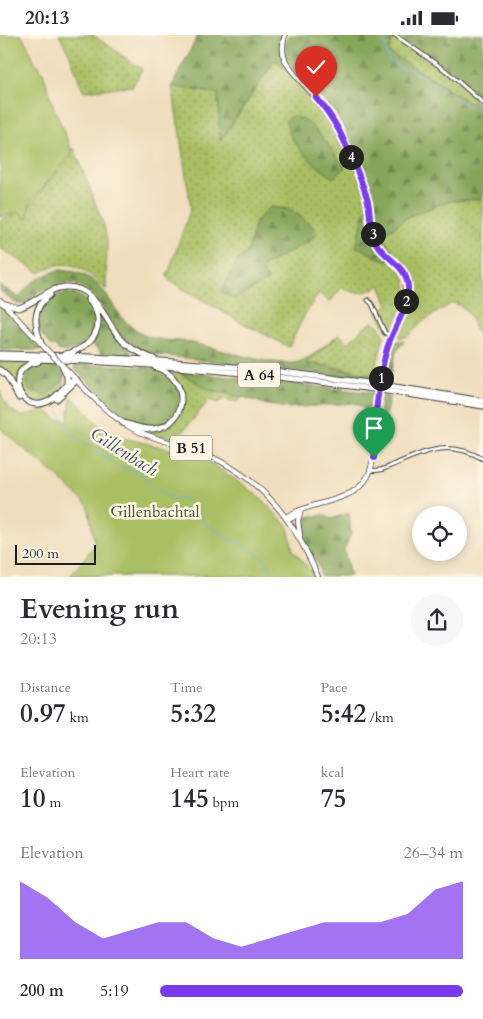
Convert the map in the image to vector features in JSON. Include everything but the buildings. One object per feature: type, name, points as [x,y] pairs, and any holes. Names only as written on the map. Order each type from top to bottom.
[{"type":"highway","points":[[1,301],[20,308],[56,288],[79,289],[96,302],[114,331],[126,343],[139,352],[159,361]]},
{"type":"highway","points":[[41,343],[35,320],[42,302],[57,291],[70,290],[83,294],[90,300],[96,311],[98,325],[95,335],[83,348],[57,355]]},
{"type":"highway","name":"A 64","points":[[0,353],[159,361],[298,374],[483,401]]},
{"type":"highway","name":"A 64","points":[[0,358],[145,364],[298,379],[374,388],[483,406]]},
{"type":"highway","points":[[67,384],[67,376],[62,362],[36,362],[28,364],[19,374],[17,385],[20,395],[25,400],[40,404],[52,400],[67,384],[72,380],[77,380]]},
{"type":"highway","points":[[123,423],[145,429],[158,429],[170,423],[178,412],[182,398],[179,386],[174,378],[164,370],[145,364]]},
{"type":"highway","points":[[0,369],[21,400],[34,407],[50,404],[77,380]]},
{"type":"main road","points":[[285,35],[283,53],[288,66],[329,113],[343,136],[366,193],[372,232],[376,243],[404,272],[408,288],[405,307],[386,349],[375,426],[375,451],[371,470],[363,484],[355,491],[286,517]]},
{"type":"main road","name":"B 51","points":[[1,301],[62,362],[101,405],[123,423],[146,435],[193,449],[243,474],[269,497],[286,517],[301,539],[318,577]]},
{"type":"main road","name":"B 51","points":[[269,497],[310,557]]},
{"type":"main road","points":[[286,517],[292,518],[307,509]]},
{"type":"main road","points":[[300,513],[298,521],[301,539]]},
{"type":"street","points":[[395,35],[445,70],[483,103]]},
{"type":"street","points":[[368,300],[372,304],[386,333],[392,336]]},
{"type":"street","points":[[371,470],[381,470],[423,452],[438,448],[456,449],[483,459]]},
{"type":"green space","points":[[0,35],[21,35],[27,44],[35,62],[43,72],[52,103],[73,153],[29,203],[28,218],[23,217],[20,212],[0,217]]},
{"type":"green space","points":[[59,35],[93,35],[142,69],[133,86],[83,91],[69,53]]},
{"type":"green space","points":[[198,35],[282,35],[281,55],[289,73],[275,60],[220,141],[218,94],[172,86]]},
{"type":"green space","points":[[288,35],[392,35],[394,38],[389,50],[390,54],[469,103],[473,101],[483,107],[483,199],[450,201],[411,215],[382,235],[396,257],[390,259],[379,258],[356,247],[365,211],[372,203],[365,180],[352,145],[335,113],[300,78],[288,62],[285,50]]},
{"type":"green space","points":[[399,35],[483,35],[483,101],[448,69],[405,42]]},
{"type":"green space","points":[[394,38],[446,72],[477,100],[469,104],[415,68],[390,54],[389,50]]},
{"type":"green space","points":[[275,60],[295,78],[295,82],[330,120],[349,166],[355,165],[369,203],[365,249],[389,260],[400,270],[405,278],[406,293],[404,301],[391,331],[386,330],[377,312],[388,305],[380,285],[361,292],[352,292],[342,287],[330,302],[319,293],[305,314],[289,347],[235,319],[170,281],[167,276],[191,208],[172,85],[218,94],[221,140]],"holes":[[[307,121],[345,168],[333,178],[299,147]],[[270,207],[290,209],[315,229],[309,241],[263,266],[261,270],[269,280],[221,292],[238,260],[248,251],[256,221]]]},
{"type":"green space","points":[[292,116],[307,121],[319,133],[345,168],[333,178],[311,161],[291,137],[286,120]]},
{"type":"green space","points":[[74,148],[104,225],[107,242],[106,290],[84,270],[68,264],[50,267],[40,273],[0,248],[0,221],[29,207]]},
{"type":"green space","points":[[483,199],[483,308],[481,338],[464,308],[452,303],[425,320],[408,336],[400,338],[396,331],[409,294],[409,279],[406,271],[393,258],[396,257],[382,235],[411,215],[450,201]]},
{"type":"green space","points":[[270,207],[284,209],[299,216],[315,229],[314,237],[263,266],[261,270],[269,280],[234,299],[221,292],[238,260],[248,251],[256,221]]},
{"type":"green space","points":[[60,270],[76,272],[88,277],[97,284],[127,322],[143,335],[189,342],[281,363],[293,363],[304,360],[335,337],[306,363],[379,376],[378,380],[150,354],[127,341],[95,298],[79,285],[68,283],[56,285],[22,304],[17,304],[0,291],[0,285],[19,298],[27,287],[36,280]]},
{"type":"green space","points":[[66,293],[80,296],[89,304],[95,313],[96,324],[92,335],[85,344],[74,349],[59,351],[55,346],[51,346],[41,334],[37,323],[37,316],[43,305],[53,297]]},
{"type":"green space","points":[[0,306],[41,350],[0,350]]},
{"type":"green space","points":[[99,309],[116,339],[130,350],[130,355],[101,353],[92,344],[100,330]]},
{"type":"green space","points":[[373,322],[379,326],[384,336],[374,375],[327,365],[308,364],[306,362],[339,334],[348,343],[364,327]]},
{"type":"green space","points":[[396,341],[404,341],[396,352],[390,380],[384,380],[387,352]]},
{"type":"green space","points":[[0,362],[28,363],[25,364],[17,390],[0,368]]},
{"type":"green space","points":[[55,364],[40,365],[29,370],[64,375],[64,385],[59,390],[49,399],[39,403],[21,394],[19,377],[26,369],[33,365]]},
{"type":"green space","points":[[55,364],[64,375],[63,381],[47,395],[29,391],[27,379],[31,372],[29,370],[38,366]]},
{"type":"green space","points":[[76,365],[134,366],[164,372],[173,379],[178,388],[177,407],[172,416],[154,426],[134,422],[116,409],[74,369]]},
{"type":"green space","points":[[169,370],[176,371],[212,391],[243,397],[237,402],[225,399],[217,403],[209,400],[177,439],[150,432],[172,424],[179,417],[182,409],[181,390],[177,380]]},
{"type":"green space","points":[[176,371],[374,393],[373,425],[368,425],[365,411],[353,403],[289,408],[267,405],[243,397],[212,391]]},
{"type":"green space","name":"Gillenbachtal","points":[[0,391],[8,406],[21,416],[46,410],[56,419],[68,421],[71,396],[107,431],[123,438],[203,458],[260,498],[286,524],[293,550],[313,576],[70,576],[95,545],[88,506],[56,475],[3,431],[0,427]]},
{"type":"green space","points":[[384,396],[389,398],[380,445],[378,444],[378,427],[381,398]]},
{"type":"green space","points":[[349,513],[351,534],[344,550],[350,576],[321,576],[318,565],[303,537],[302,520],[314,515],[317,517],[324,514],[330,519]]},
{"type":"waterway","points":[[383,35],[388,60],[402,68],[413,71],[458,100],[483,112]]},
{"type":"waterway","name":"Gillenbach","points":[[58,411],[76,437],[122,468],[142,474],[164,495],[184,498],[191,508],[197,509],[205,524],[214,527],[216,531],[222,533],[229,540],[238,542],[265,559],[274,577]]},
{"type":"route","points":[[316,97],[338,126],[361,179],[369,203],[372,232],[376,243],[404,272],[407,279],[408,288],[405,307],[388,344],[385,356],[375,426],[374,458]]}]
